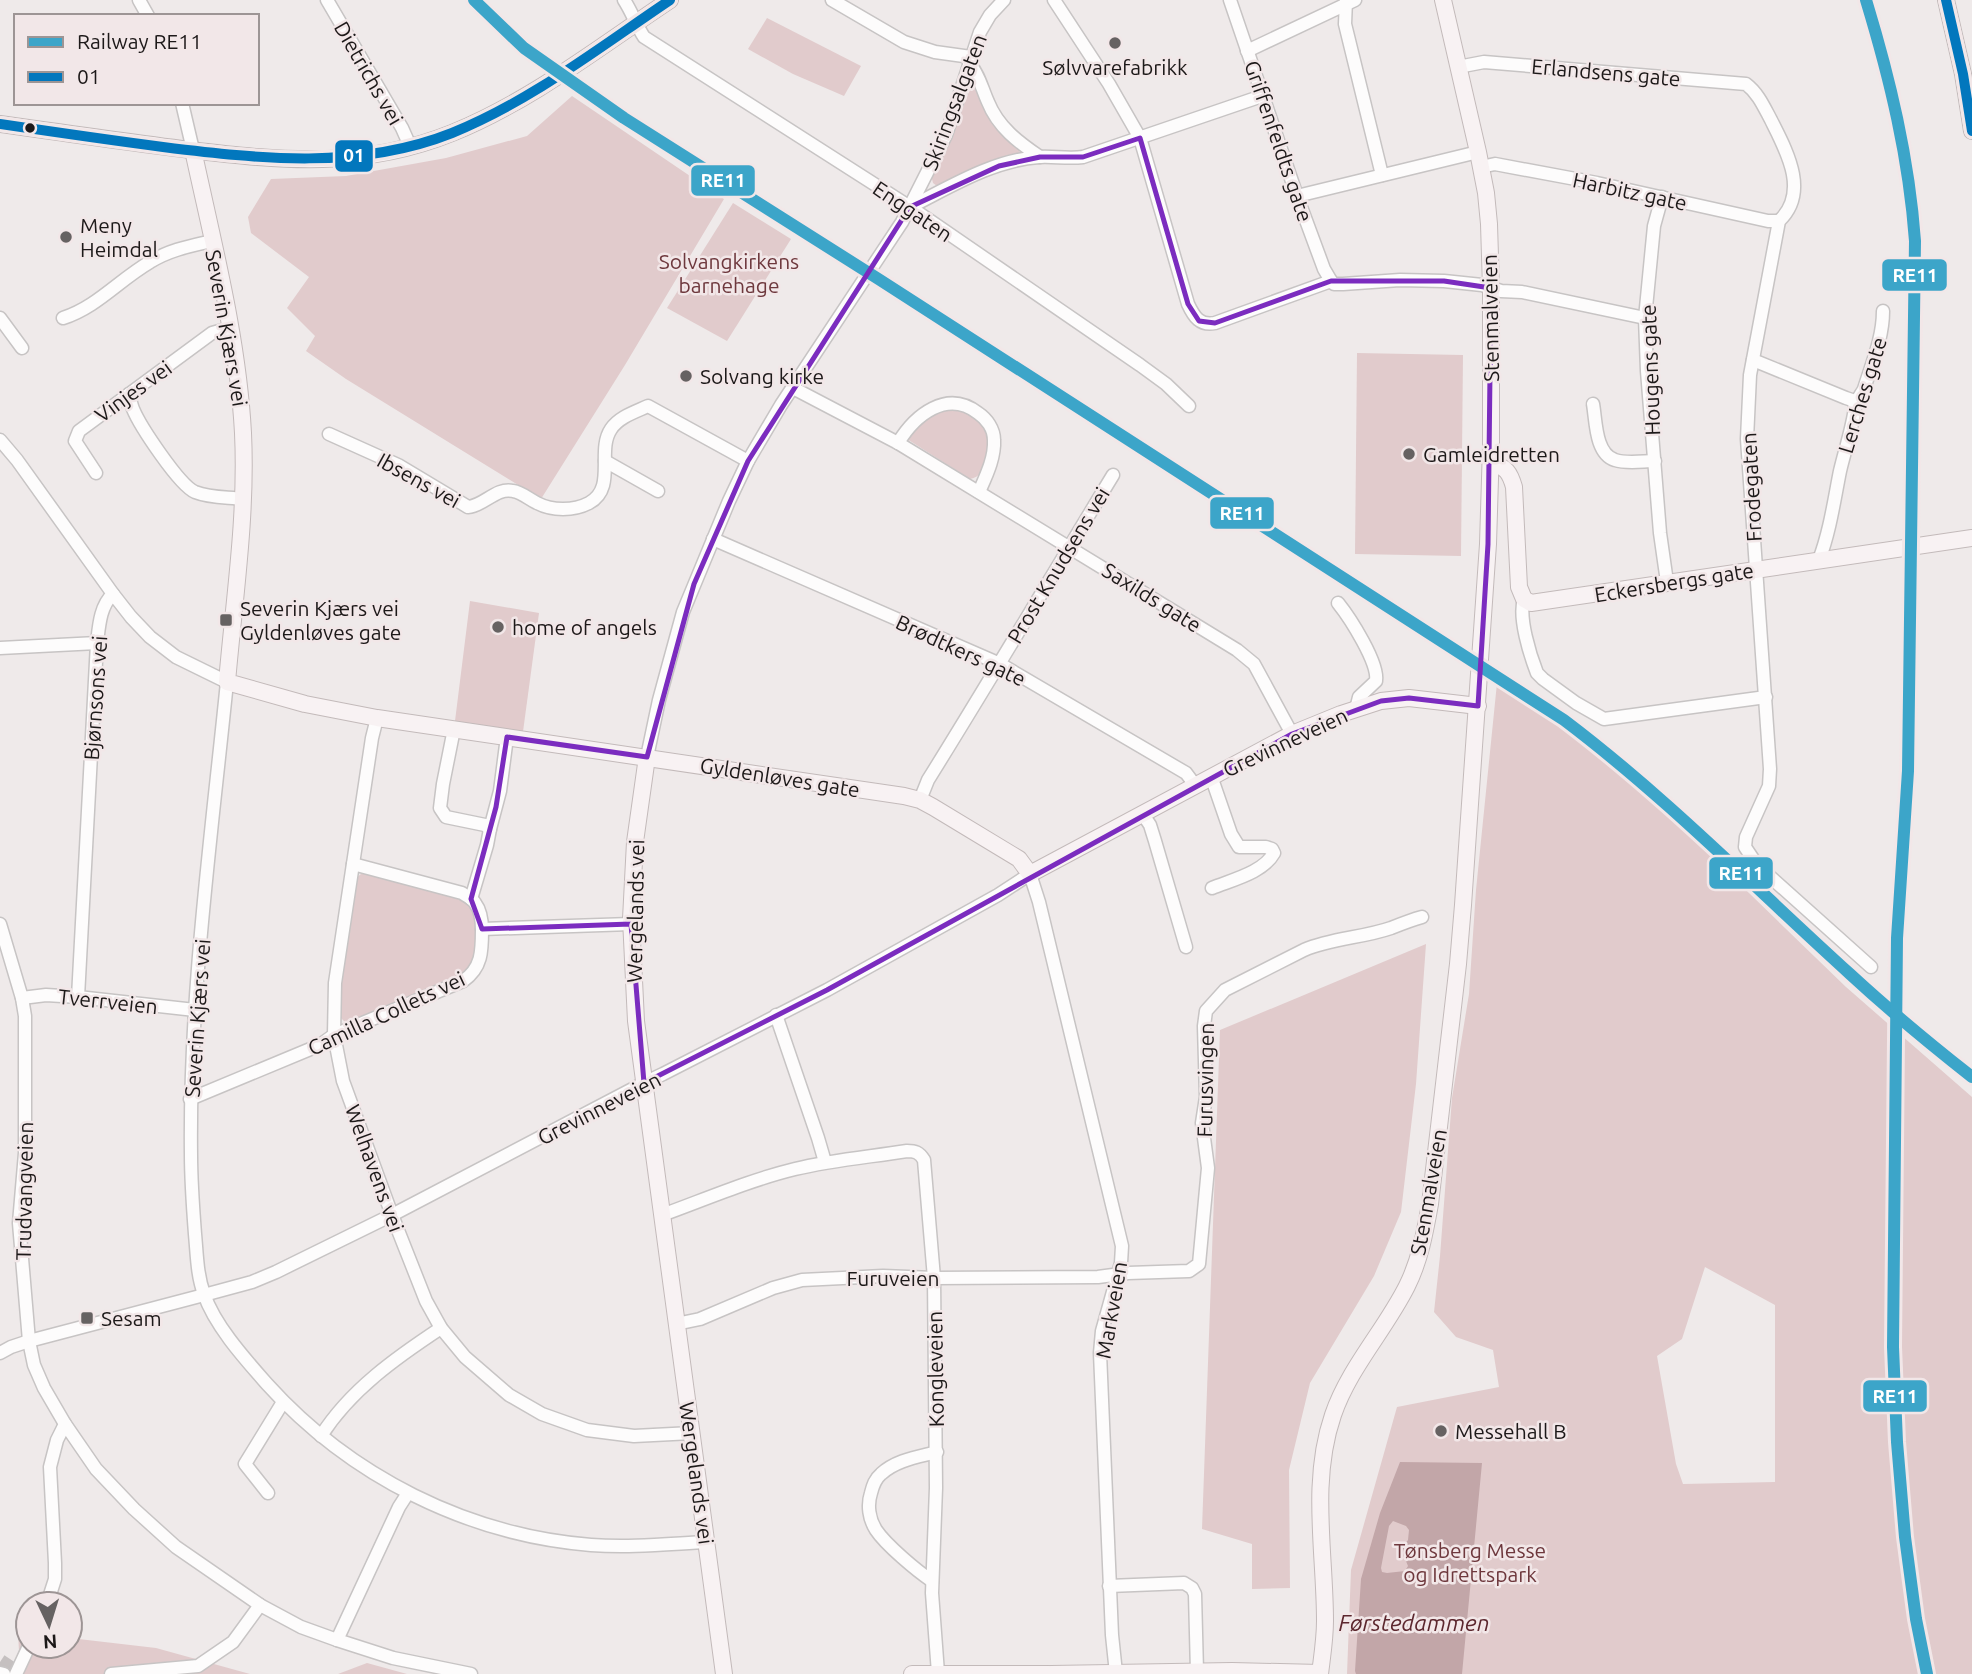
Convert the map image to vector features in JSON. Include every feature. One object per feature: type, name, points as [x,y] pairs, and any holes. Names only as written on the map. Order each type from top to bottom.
[{"type":"main road","points":[[0,124],[251,158],[301,160],[360,157],[411,146],[449,134],[513,104],[670,0]]},
{"type":"main road","name":"Stenmalveien","points":[[1320,1674],[1325,1623],[1320,1505],[1325,1448],[1333,1414],[1344,1390],[1407,1286],[1417,1262],[1430,1204],[1458,964],[1478,706],[1491,464],[1489,224],[1480,159],[1443,0]]},
{"type":"main road","points":[[1947,0],[1972,131]]},
{"type":"main road","name":"Severin Kjærs vei","points":[[192,150],[230,328],[240,391],[243,432],[243,499],[227,682]]},
{"type":"main road","points":[[1491,464],[1506,470],[1514,487],[1519,587],[1524,599]]},
{"type":"main road","name":"Eckersbergs gate","points":[[1524,599],[1538,603],[1972,538]]},
{"type":"main road","name":"Gyldenløves gate","points":[[227,682],[305,704],[377,718],[904,796],[920,800],[1019,859],[1030,874]]},
{"type":"main road","name":"Grevinneveien","points":[[1030,874],[1292,734],[1356,709],[1381,701],[1409,698],[1478,706]]},
{"type":"main road","name":"Wergelands vei","points":[[647,757],[635,842],[631,924],[636,1021],[724,1674]]},
{"type":"main road","points":[[912,1674],[1320,1674]]},
{"type":"street","name":"Dietrichs vei","points":[[327,0],[411,146]]},
{"type":"street","name":"Enggaten","points":[[624,0],[644,37],[910,207],[1140,365],[1166,384],[1189,407]]},
{"type":"street","points":[[832,0],[904,42],[970,60],[1000,124],[1040,157]]},
{"type":"street","name":"Skiringsalgaten","points":[[910,207],[946,135],[980,32],[990,15],[1004,0]]},
{"type":"street","points":[[1054,0],[1109,84],[1140,138],[1188,304],[1199,321],[1215,323],[1331,281],[1334,284],[1343,284],[1400,280],[1482,285],[1645,317]]},
{"type":"street","name":"Griffenfeldts gate","points":[[1230,0],[1297,196],[1331,281]]},
{"type":"street","points":[[1247,51],[1349,2]]},
{"type":"street","points":[[1349,2],[1345,24],[1382,175]]},
{"type":"street","name":"Erlandsens gate","points":[[1458,67],[1484,62],[1730,82],[1746,84],[1753,89]]},
{"type":"street","name":"Frodegaten","points":[[1753,89],[1780,137],[1793,169],[1794,181],[1791,200],[1779,221],[1753,360],[1748,405],[1747,439],[1770,769],[1769,786],[1746,837],[1745,847],[1757,865],[1871,967]]},
{"type":"street","points":[[910,207],[973,176],[1020,160],[1083,157],[1262,96]]},
{"type":"street","points":[[182,105],[192,150]]},
{"type":"street","name":"Harbitz gate","points":[[1297,196],[1382,175],[1480,159],[1756,219],[1779,221]]},
{"type":"street","name":"Hougens gate","points":[[1662,197],[1654,226],[1645,317],[1660,533],[1667,582]]},
{"type":"street","name":"Wergelands vei","points":[[647,757],[673,644],[694,584],[748,461],[910,207]]},
{"type":"street","points":[[62,318],[87,309],[149,262],[173,251],[212,242]]},
{"type":"street","name":"Lerches gate","points":[[1819,560],[1828,537],[1855,405],[1862,394],[1879,343],[1883,311]]},
{"type":"street","points":[[0,318],[22,348]]},
{"type":"street","name":"Vinjes vei","points":[[96,473],[75,441],[79,431],[212,333],[230,328]]},
{"type":"street","points":[[1753,360],[1846,398],[1855,405]]},
{"type":"street","name":"Saxilds gate","points":[[793,388],[898,443],[1250,659],[1292,734]]},
{"type":"street","points":[[129,394],[141,423],[188,488],[213,496],[243,499]]},
{"type":"street","points":[[898,443],[921,417],[935,407],[946,403],[957,404],[976,411],[993,431],[994,441],[989,469],[979,492]]},
{"type":"street","name":"Hougens gate","points":[[1593,404],[1601,447],[1605,454],[1616,461],[1655,461]]},
{"type":"street","name":"Ibsens vei","points":[[328,434],[398,465],[468,507],[509,490],[544,507],[564,509],[584,505],[595,499],[602,489],[606,471],[605,447],[611,429],[623,417],[648,406],[748,461]]},
{"type":"street","points":[[0,440],[113,594]]},
{"type":"street","points":[[605,461],[658,491]]},
{"type":"street","name":"Prost Knudsens vei","points":[[920,800],[928,780],[1113,475]]},
{"type":"street","name":"Brødtkers gate","points":[[713,539],[1000,664],[1186,773],[1195,785]]},
{"type":"street","name":"Bjørnsons vei","points":[[78,997],[97,643],[103,607],[113,594]]},
{"type":"street","name":"Gyldenløves gate","points":[[113,594],[150,637],[176,657],[227,682]]},
{"type":"street","points":[[1524,599],[1521,608],[1522,621],[1537,673],[1576,703],[1604,719],[1766,697]]},
{"type":"street","points":[[1338,603],[1358,634],[1376,670],[1377,681],[1359,698],[1356,709]]},
{"type":"street","points":[[0,648],[97,643]]},
{"type":"street","name":"Severin Kjærs vei","points":[[227,682],[195,1010],[190,1099],[191,1183],[198,1273],[204,1295],[230,1339],[283,1402],[338,1449],[408,1493],[463,1518],[559,1541],[630,1547],[706,1542]]},
{"type":"street","name":"Welhavens vei","points":[[377,718],[335,983],[334,1035],[344,1081],[418,1284],[441,1328],[465,1357],[509,1395],[542,1414],[587,1430],[634,1436],[692,1433]]},
{"type":"street","points":[[454,729],[440,808],[443,816],[485,825],[490,829]]},
{"type":"street","points":[[353,864],[462,893],[471,899],[500,791],[508,737]]},
{"type":"street","points":[[1212,776],[1231,834],[1239,847],[1266,847],[1272,849],[1273,853],[1270,859],[1244,876],[1212,888]]},
{"type":"street","points":[[1142,813],[1156,841],[1186,947]]},
{"type":"street","name":"Grevinneveien","points":[[0,1353],[29,1341],[251,1282],[275,1272],[392,1215],[827,990],[1030,874]]},
{"type":"street","name":"Markveien","points":[[1030,874],[1122,1246],[1121,1264],[1102,1331],[1100,1353],[1109,1586],[1116,1673]]},
{"type":"street","name":"Camilla Collets vei","points":[[190,1099],[320,1045],[334,1035],[471,976],[482,955],[482,917],[471,899]]},
{"type":"street","name":"Furusvingen","points":[[1118,1274],[1189,1270],[1199,1264],[1208,1168],[1202,1124],[1206,1097],[1204,1027],[1206,1011],[1217,997],[1225,989],[1316,945],[1390,928],[1422,917]]},
{"type":"street","name":"Trudvangveien","points":[[0,924],[25,1016],[25,1141],[19,1234],[29,1341],[34,1365],[65,1424],[96,1469],[176,1547],[260,1605],[301,1627],[337,1640],[393,1658],[471,1674]]},
{"type":"street","points":[[482,929],[631,924]]},
{"type":"street","name":"Tverrveien","points":[[22,998],[46,995],[78,997],[195,1010]]},
{"type":"street","points":[[662,1215],[760,1179],[825,1162],[776,1015]]},
{"type":"street","name":"Kongleveien","points":[[825,1162],[907,1151],[920,1154],[923,1160],[934,1278],[936,1452],[932,1581],[938,1674]]},
{"type":"street","name":"Furuveien","points":[[676,1324],[700,1318],[773,1288],[802,1280],[883,1276],[1098,1277],[1118,1274]]},
{"type":"street","points":[[321,1436],[361,1389],[387,1366],[441,1328]]},
{"type":"street","points":[[268,1493],[245,1464],[283,1402]]},
{"type":"street","points":[[51,1590],[55,1563],[50,1466],[57,1440],[65,1424]]},
{"type":"street","name":"Kongleveien","points":[[932,1581],[876,1530],[869,1513],[869,1499],[874,1482],[884,1471],[902,1461],[936,1452]]},
{"type":"street","points":[[337,1640],[408,1493]]},
{"type":"street","points":[[1109,1586],[1184,1583],[1192,1588],[1195,1594],[1197,1672]]},
{"type":"street","points":[[111,1674],[198,1666],[233,1642],[260,1605]]},
{"type":"highlighted area","points":[[1140,138],[1188,304],[1199,321],[1215,323],[1331,281],[1444,281],[1491,288],[1488,544],[1478,706],[1409,698],[1381,701],[1292,734],[827,990],[644,1083],[631,924],[482,929],[471,899],[496,807],[507,737],[647,757],[694,584],[748,461],[910,207],[999,166],[1040,157],[1083,157]]},
{"type":"green space","points":[[767,18],[861,66],[844,96],[793,74],[748,49]]},
{"type":"green space","points":[[970,89],[979,93],[1019,148],[1019,156],[937,186],[931,175],[948,145]]},
{"type":"green space","points":[[572,96],[724,199],[541,499],[346,379],[306,351],[315,336],[287,308],[309,277],[251,233],[248,217],[271,179],[346,176],[446,158],[527,136]]},
{"type":"green space","name":"Solvangkirkens barnehage","points":[[733,203],[791,239],[727,341],[667,308]]},
{"type":"green space","name":"Gamleidretten","points":[[1357,353],[1463,355],[1461,556],[1355,554]]},
{"type":"green space","points":[[935,408],[964,408],[989,429],[987,459],[982,472],[977,476],[970,479],[907,439]]},
{"type":"green space","points":[[470,601],[539,613],[522,739],[454,729]]},
{"type":"green space","name":"Tønsberg Messe og Idrettspark","points":[[1497,683],[1578,738],[1654,801],[1846,987],[1972,1097],[1972,1674],[1347,1674],[1351,1570],[1397,1407],[1499,1387],[1493,1350],[1456,1337],[1434,1312],[1452,1098],[1469,994],[1476,890]],"holes":[[[1705,1267],[1775,1305],[1775,1482],[1683,1484],[1676,1464],[1657,1356],[1682,1339]]]},
{"type":"green space","points":[[361,874],[466,902],[474,912],[476,953],[473,964],[460,976],[345,1022],[340,1017],[339,993],[355,879]]},
{"type":"green space","points":[[1426,944],[1416,1084],[1401,1212],[1374,1276],[1310,1383],[1289,1470],[1290,1588],[1252,1589],[1252,1544],[1202,1529],[1220,1030]]},
{"type":"green space","points":[[84,1640],[156,1648],[250,1674],[20,1674],[19,1660],[84,1660]]},
{"type":"green space","points":[[367,1663],[407,1674],[338,1674]]},
{"type":"water","name":"Førstedammen","points":[[1400,1462],[1482,1463],[1462,1674],[1356,1674],[1361,1579],[1380,1513]],"holes":[[[1393,1521],[1409,1530],[1408,1540],[1401,1549],[1408,1566],[1405,1571],[1382,1572],[1389,1526]]]},
{"type":"tunnel","points":[[0,1662],[18,1674]]},
{"type":"rail line","name":"RE11","points":[[474,0],[524,48],[624,118],[1564,720],[1638,780],[1865,987],[1972,1077]]},
{"type":"rail line","name":"RE11","points":[[1866,0],[1897,119],[1908,179],[1915,241],[1908,771],[1897,938],[1893,1347],[1905,1537],[1916,1619],[1927,1674]]},
{"type":"transit line","name":"01","points":[[0,124],[143,144],[273,158],[345,157],[381,152],[417,145],[452,133],[510,105],[670,0]]},
{"type":"transit line","name":"01","points":[[1946,0],[1963,74],[1972,131]]},
{"type":"place","name":"Sølvvarefabrikk","points":[[1115,43]]},
{"type":"place","name":"Meny Heimdal","points":[[66,237]]},
{"type":"place","name":"Solvang kirke","points":[[686,376]]},
{"type":"place","name":"Gamleidretten","points":[[1409,454]]},
{"type":"place","name":"Severin Kjærs vei Gyldenløves gate","points":[[226,620]]},
{"type":"place","name":"home of angels","points":[[498,627]]},
{"type":"place","name":"Sesam","points":[[87,1318]]},
{"type":"place","name":"Messehall B","points":[[1441,1431]]}]
